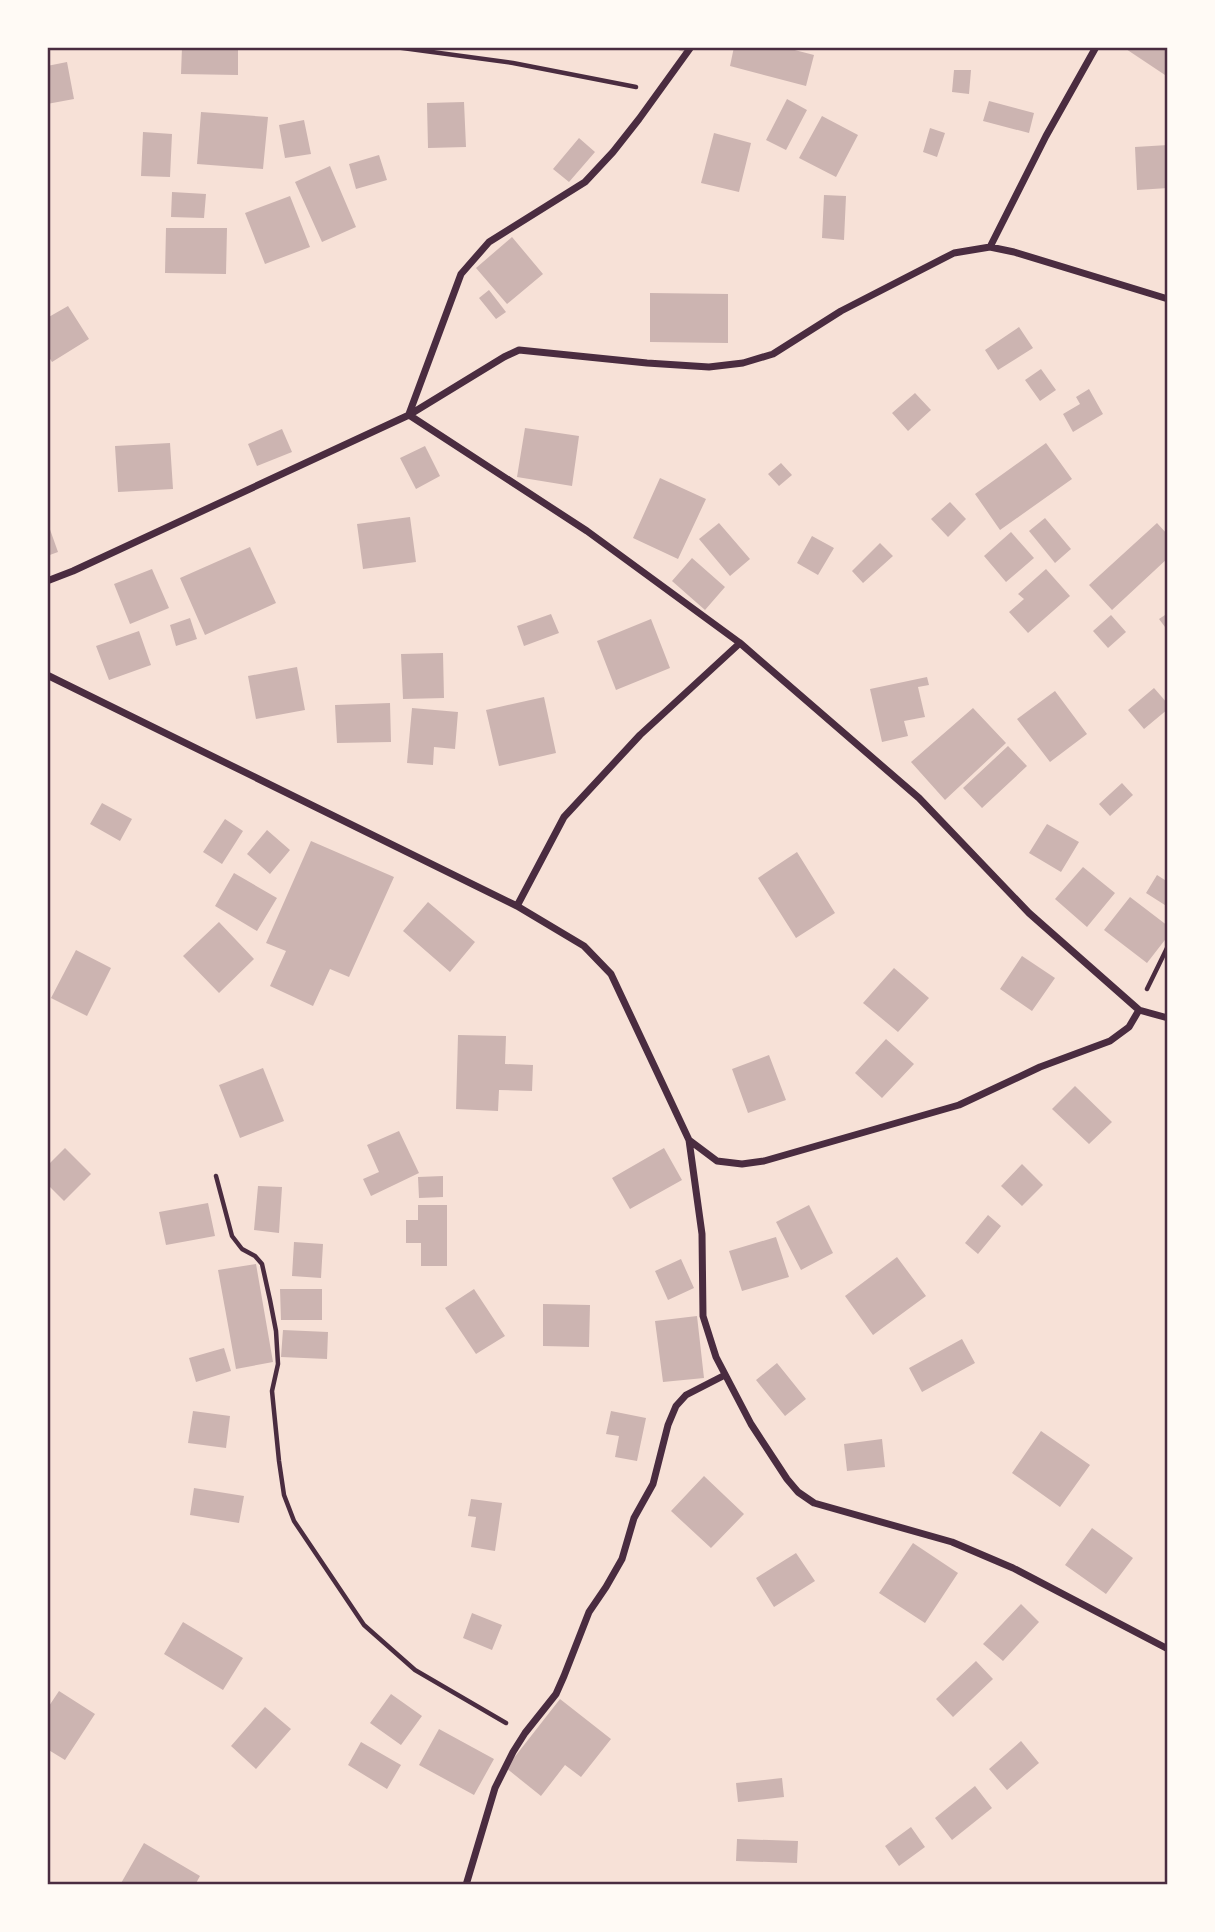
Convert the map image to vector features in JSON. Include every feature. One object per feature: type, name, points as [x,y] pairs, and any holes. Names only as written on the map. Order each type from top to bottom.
[{"type":"street","points":[[409,415],[461,274],[489,242],[585,182],[613,152],[661,91],[691,47]]},
{"type":"street","points":[[990,247],[1045,136],[1096,47]]},
{"type":"street","points":[[47,581],[409,415],[519,350],[709,367],[743,363],[773,354],[841,311],[954,253],[990,247],[1168,299]]},
{"type":"street","points":[[409,415],[587,531],[740,643],[919,799],[1028,913],[1139,1010],[1168,1018]]},
{"type":"street","points":[[517,906],[564,817],[640,735],[740,643]]},
{"type":"street","points":[[47,675],[517,906],[584,946],[611,974],[689,1140],[702,1234],[702,1316],[725,1375],[751,1424],[787,1479],[798,1492],[814,1503],[952,1542],[1001,1562],[1168,1649]]},
{"type":"street","points":[[689,1140],[717,1161],[741,1164],[764,1161],[946,1109],[1040,1067],[1111,1041],[1129,1027],[1139,1010]]},
{"type":"street","points":[[466,1885],[495,1788],[525,1733],[556,1694],[589,1612],[622,1559],[634,1518],[653,1484],[668,1425],[676,1406],[687,1395],[725,1375]]},
{"type":"path","points":[[395,47],[513,63],[661,91]]},
{"type":"path","points":[[1139,1010],[1168,946]]},
{"type":"path","points":[[216,1176],[232,1236],[242,1249],[255,1256],[262,1264],[268,1288],[276,1331],[278,1364],[272,1391],[279,1461],[284,1495],[294,1521],[365,1625],[415,1670],[525,1733]]},
{"type":"building","points":[[182,47],[238,47],[238,75],[181,74]]},
{"type":"building","points":[[669,47],[686,47],[684,52]]},
{"type":"building","points":[[734,47],[783,47],[814,55],[806,86],[730,66]]},
{"type":"building","points":[[1123,47],[1168,47],[1168,77]]},
{"type":"building","points":[[67,62],[74,99],[47,104],[47,66]]},
{"type":"building","points":[[954,70],[971,70],[969,94],[952,92]]},
{"type":"building","points":[[787,99],[807,110],[786,150],[766,140]]},
{"type":"building","points":[[989,101],[1034,113],[1029,133],[983,121]]},
{"type":"building","points":[[464,102],[466,147],[428,148],[427,103]]},
{"type":"building","points":[[201,112],[268,117],[263,169],[197,164]]},
{"type":"building","points":[[822,116],[858,135],[836,177],[799,158]]},
{"type":"building","points":[[304,120],[311,154],[285,158],[279,125]]},
{"type":"building","points":[[930,128],[945,133],[937,157],[923,152]]},
{"type":"building","points":[[143,132],[172,134],[170,177],[141,176]]},
{"type":"building","points":[[714,133],[751,143],[739,192],[701,183]]},
{"type":"building","points":[[579,138],[595,152],[569,182],[553,169]]},
{"type":"building","points":[[1168,145],[1168,188],[1137,190],[1135,147]]},
{"type":"building","points":[[379,155],[387,180],[356,189],[349,164]]},
{"type":"building","points":[[330,166],[356,227],[322,242],[295,182]]},
{"type":"building","points":[[172,192],[206,194],[204,218],[171,217]]},
{"type":"building","points":[[824,195],[846,196],[844,240],[822,238]]},
{"type":"building","points":[[290,196],[310,247],[265,264],[245,213]]},
{"type":"building","points":[[166,228],[227,228],[226,274],[165,273]]},
{"type":"building","points":[[512,237],[543,274],[507,304],[476,268]]},
{"type":"building","points":[[489,290],[506,312],[496,319],[479,298]]},
{"type":"building","points":[[650,293],[728,294],[728,343],[650,342]]},
{"type":"building","points":[[68,306],[89,339],[52,362],[47,354],[47,318]]},
{"type":"building","points":[[1019,327],[1033,348],[998,370],[985,350]]},
{"type":"building","points":[[1041,369],[1056,390],[1040,401],[1025,380]]},
{"type":"building","points":[[1089,389],[1103,414],[1073,432],[1063,414],[1080,404],[1076,397]]},
{"type":"building","points":[[915,393],[931,410],[908,431],[892,413]]},
{"type":"building","points":[[525,428],[579,436],[572,486],[517,477]]},
{"type":"building","points":[[282,429],[292,452],[257,466],[248,444]]},
{"type":"building","points":[[170,443],[173,489],[118,492],[115,446]]},
{"type":"building","points":[[1046,443],[1072,479],[1000,530],[975,494]]},
{"type":"building","points":[[425,446],[440,476],[416,489],[400,458]]},
{"type":"building","points":[[781,463],[792,475],[779,486],[768,474]]},
{"type":"building","points":[[660,478],[706,499],[678,559],[633,538]]},
{"type":"building","points":[[950,502],[966,519],[948,537],[931,519]]},
{"type":"building","points":[[410,517],[416,562],[363,569],[357,524]]},
{"type":"building","points":[[1045,518],[1071,549],[1055,563],[1029,531]]},
{"type":"building","points":[[47,521],[58,552],[47,556]]},
{"type":"building","points":[[719,523],[750,559],[730,576],[699,539]]},
{"type":"building","points":[[1157,523],[1168,535],[1168,558],[1112,610],[1089,585]]},
{"type":"building","points":[[1011,532],[1034,558],[1006,582],[984,556]]},
{"type":"building","points":[[812,536],[834,548],[818,575],[797,563]]},
{"type":"building","points":[[880,543],[893,556],[863,583],[852,571]]},
{"type":"building","points":[[250,547],[276,603],[205,635],[180,578]]},
{"type":"building","points":[[692,558],[725,587],[705,610],[672,581]]},
{"type":"building","points":[[152,569],[169,608],[130,624],[114,584]]},
{"type":"building","points":[[1046,569],[1070,596],[1028,633],[1009,612],[1024,599],[1018,594]]},
{"type":"building","points":[[1168,613],[1168,631],[1159,619]]},
{"type":"building","points":[[551,614],[559,633],[524,646],[517,626]]},
{"type":"building","points":[[1111,615],[1126,632],[1108,648],[1093,631]]},
{"type":"building","points":[[190,618],[197,639],[176,646],[170,625]]},
{"type":"building","points":[[651,619],[670,668],[616,690],[597,641]]},
{"type":"building","points":[[139,631],[151,665],[109,680],[96,646]]},
{"type":"building","points":[[443,653],[444,698],[403,699],[401,654]]},
{"type":"building","points":[[297,667],[305,710],[256,719],[248,676]]},
{"type":"building","points":[[927,677],[929,685],[918,687],[925,717],[904,721],[908,736],[882,742],[870,689]]},
{"type":"building","points":[[1154,688],[1168,704],[1168,709],[1144,729],[1128,710]]},
{"type":"building","points":[[1055,691],[1087,734],[1050,762],[1017,719]]},
{"type":"building","points":[[544,697],[556,753],[499,766],[486,710]]},
{"type":"building","points":[[390,703],[391,742],[337,743],[335,705]]},
{"type":"building","points":[[412,708],[458,712],[455,749],[434,747],[433,765],[407,763]]},
{"type":"building","points":[[973,708],[1006,743],[945,800],[911,762]]},
{"type":"building","points":[[1008,746],[1027,766],[982,808],[963,788]]},
{"type":"building","points":[[1122,783],[1133,795],[1110,816],[1099,804]]},
{"type":"building","points":[[102,803],[132,819],[120,841],[90,824]]},
{"type":"building","points":[[225,819],[243,831],[222,864],[203,852]]},
{"type":"building","points":[[1047,824],[1079,842],[1061,872],[1029,853]]},
{"type":"building","points":[[267,830],[290,850],[270,874],[247,854]]},
{"type":"building","points":[[311,841],[394,877],[349,977],[330,969],[313,1006],[270,986],[286,951],[266,943]]},
{"type":"building","points":[[797,852],[835,913],[796,938],[758,878]]},
{"type":"building","points":[[1083,867],[1115,893],[1087,927],[1055,899]]},
{"type":"building","points":[[234,873],[277,898],[257,931],[215,906]]},
{"type":"building","points":[[1157,875],[1168,882],[1168,907],[1146,893]]},
{"type":"building","points":[[1130,897],[1168,926],[1168,936],[1147,963],[1104,930]]},
{"type":"building","points":[[428,902],[475,942],[450,972],[403,931]]},
{"type":"building","points":[[219,922],[254,959],[219,993],[183,956]]},
{"type":"building","points":[[76,950],[111,968],[87,1016],[51,998]]},
{"type":"building","points":[[1022,956],[1055,978],[1032,1011],[1000,989]]},
{"type":"building","points":[[894,968],[929,998],[898,1032],[863,1003]]},
{"type":"building","points":[[458,1035],[506,1036],[505,1064],[533,1065],[532,1091],[499,1090],[498,1111],[456,1109]]},
{"type":"building","points":[[886,1039],[914,1064],[882,1098],[855,1073]]},
{"type":"building","points":[[769,1055],[786,1100],[748,1113],[732,1069]]},
{"type":"building","points":[[263,1068],[284,1121],[240,1138],[219,1085]]},
{"type":"building","points":[[1075,1086],[1112,1122],[1089,1144],[1052,1109]]},
{"type":"building","points":[[399,1131],[419,1173],[371,1196],[363,1179],[379,1172],[367,1145]]},
{"type":"building","points":[[65,1148],[91,1174],[64,1201],[47,1184],[47,1166]]},
{"type":"building","points":[[664,1148],[682,1180],[630,1209],[612,1178]]},
{"type":"building","points":[[1022,1164],[1043,1185],[1022,1206],[1001,1186]]},
{"type":"building","points":[[443,1176],[443,1197],[419,1198],[418,1177]]},
{"type":"building","points":[[258,1186],[282,1187],[279,1233],[254,1230]]},
{"type":"building","points":[[208,1203],[215,1236],[166,1245],[159,1212]]},
{"type":"building","points":[[418,1205],[447,1205],[447,1266],[421,1266],[421,1243],[406,1243],[406,1220],[418,1220]]},
{"type":"building","points":[[809,1205],[833,1253],[801,1270],[776,1222]]},
{"type":"building","points":[[988,1215],[1001,1226],[978,1254],[965,1243]]},
{"type":"building","points":[[776,1237],[789,1277],[742,1291],[729,1251]]},
{"type":"building","points":[[294,1242],[323,1244],[321,1278],[292,1276]]},
{"type":"building","points":[[897,1257],[926,1296],[873,1335],[845,1296]]},
{"type":"building","points":[[681,1259],[694,1288],[668,1300],[655,1271]]},
{"type":"building","points":[[256,1264],[273,1362],[236,1369],[218,1270]]},
{"type":"building","points":[[280,1289],[322,1289],[322,1320],[281,1320]]},
{"type":"building","points":[[474,1289],[505,1336],[476,1354],[445,1308]]},
{"type":"building","points":[[543,1304],[590,1305],[589,1347],[543,1346]]},
{"type":"building","points":[[697,1316],[704,1378],[663,1382],[655,1321]]},
{"type":"building","points":[[283,1330],[328,1332],[327,1359],[281,1357]]},
{"type":"building","points":[[962,1339],[975,1363],[922,1392],[909,1368]]},
{"type":"building","points":[[224,1348],[231,1371],[196,1382],[189,1358]]},
{"type":"building","points":[[777,1363],[806,1399],[785,1416],[756,1380]]},
{"type":"building","points":[[193,1411],[230,1416],[226,1448],[188,1443]]},
{"type":"building","points":[[611,1411],[646,1418],[637,1461],[615,1457],[619,1436],[606,1434]]},
{"type":"building","points":[[1041,1431],[1090,1465],[1060,1507],[1012,1473]]},
{"type":"building","points":[[882,1439],[885,1467],[847,1471],[844,1444]]},
{"type":"building","points":[[704,1476],[744,1514],[711,1548],[671,1511]]},
{"type":"building","points":[[194,1488],[244,1496],[239,1523],[190,1515]]},
{"type":"building","points":[[471,1499],[502,1503],[495,1551],[471,1547],[476,1517],[468,1516]]},
{"type":"building","points":[[1092,1528],[1133,1558],[1106,1594],[1065,1565]]},
{"type":"building","points":[[913,1543],[958,1573],[925,1623],[879,1593]]},
{"type":"building","points":[[796,1553],[815,1581],[774,1607],[756,1578]]},
{"type":"building","points":[[1021,1604],[1039,1622],[1003,1661],[983,1644]]},
{"type":"building","points":[[472,1613],[502,1625],[492,1650],[463,1638]]},
{"type":"building","points":[[183,1622],[243,1658],[223,1690],[164,1654]]},
{"type":"building","points":[[976,1661],[993,1679],[953,1717],[936,1699]]},
{"type":"building","points":[[59,1691],[95,1714],[65,1760],[47,1749],[47,1709]]},
{"type":"building","points":[[391,1694],[422,1716],[401,1745],[370,1723]]},
{"type":"building","points":[[560,1699],[611,1739],[581,1777],[565,1765],[541,1796],[506,1768]]},
{"type":"building","points":[[265,1707],[291,1729],[256,1769],[231,1746]]},
{"type":"building","points":[[439,1729],[494,1759],[474,1795],[419,1765]]},
{"type":"building","points":[[1021,1741],[1039,1763],[1007,1790],[989,1769]]},
{"type":"building","points":[[361,1742],[401,1765],[387,1789],[348,1765]]},
{"type":"building","points":[[782,1778],[784,1797],[738,1802],[736,1783]]},
{"type":"building","points":[[975,1786],[992,1808],[952,1840],[935,1818]]},
{"type":"building","points":[[911,1827],[925,1847],[899,1866],[885,1846]]},
{"type":"building","points":[[737,1839],[798,1841],[797,1863],[736,1861]]},
{"type":"building","points":[[144,1843],[200,1876],[195,1885],[120,1885]]}]
